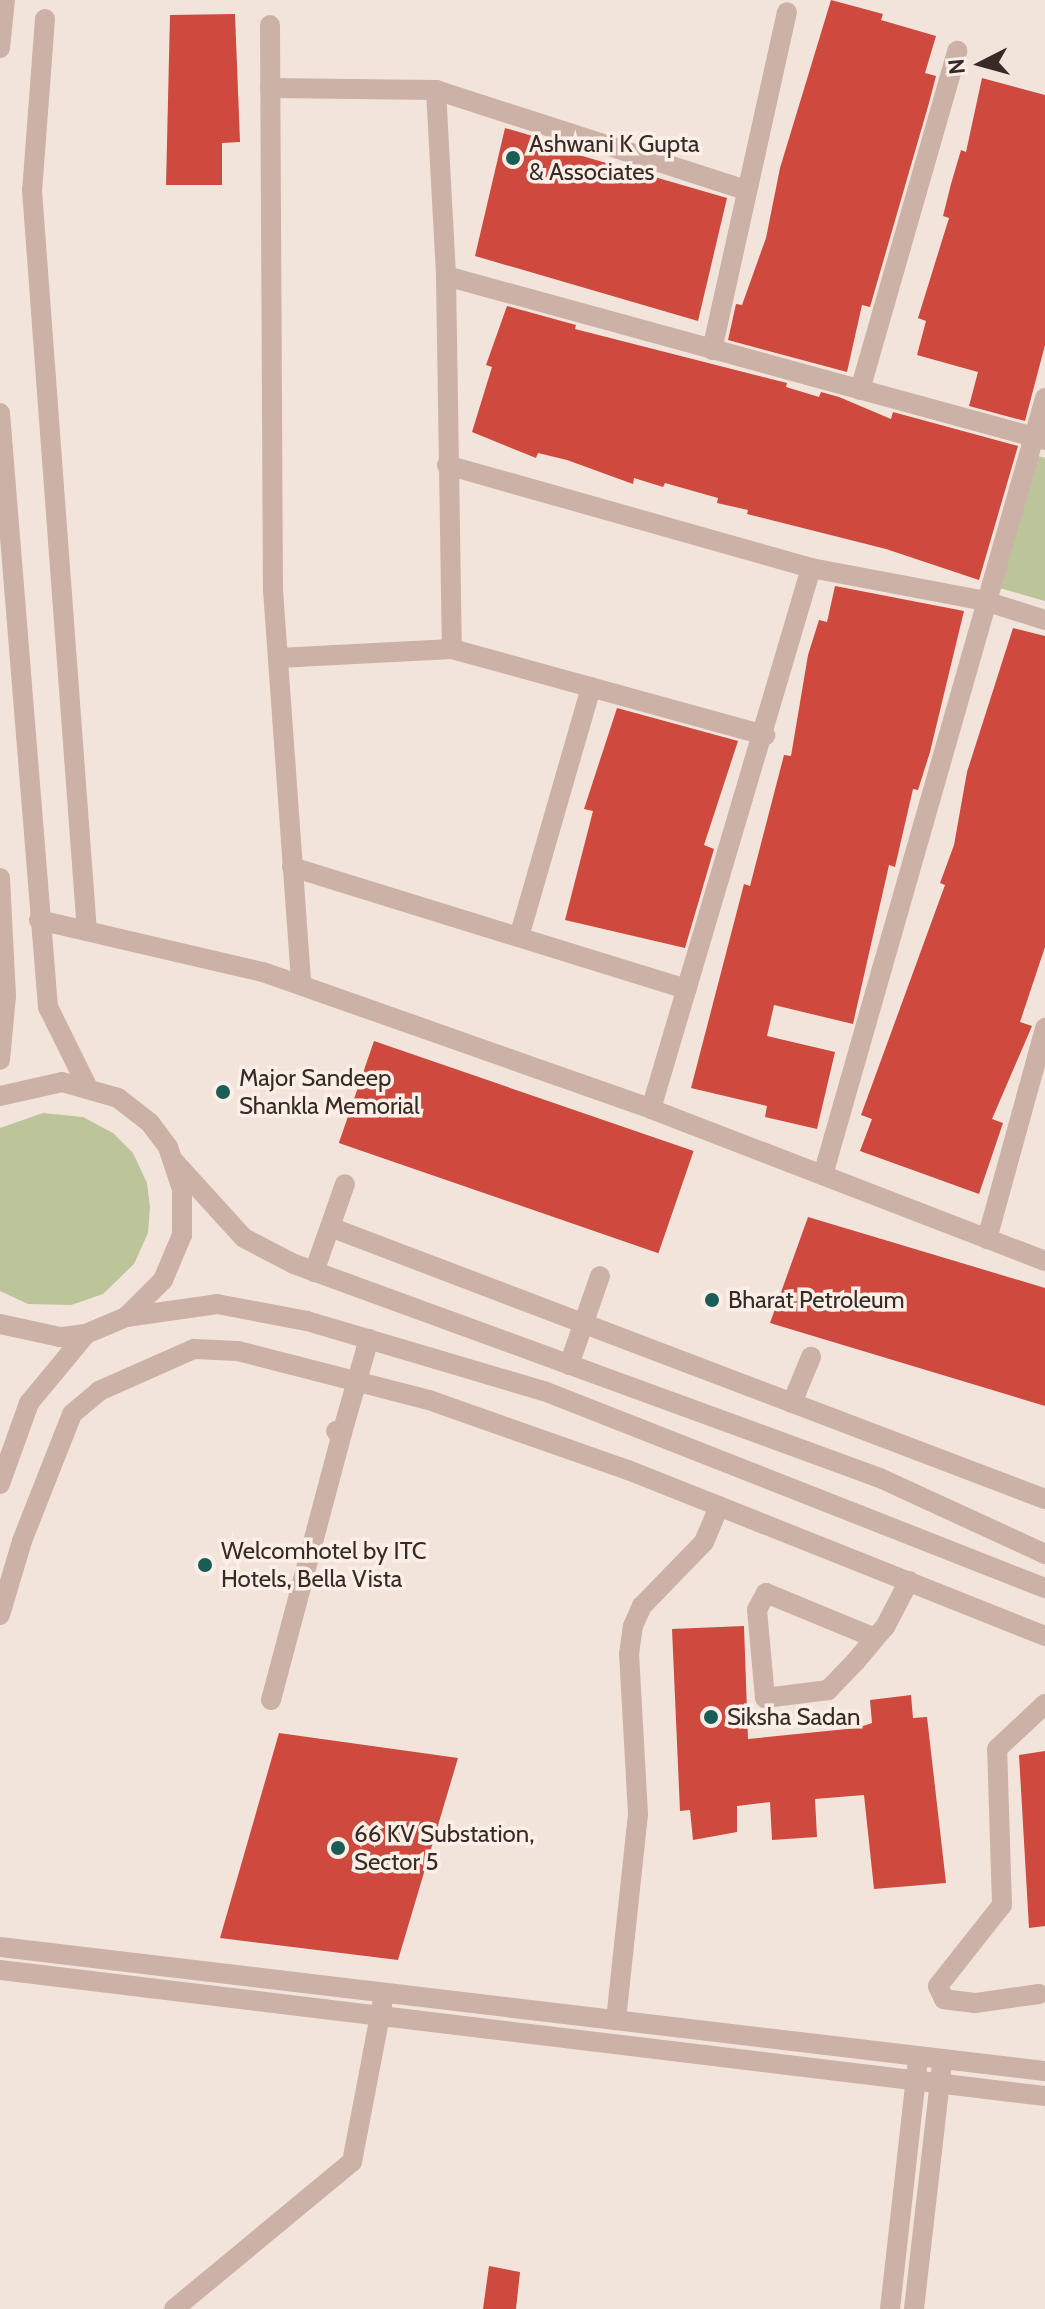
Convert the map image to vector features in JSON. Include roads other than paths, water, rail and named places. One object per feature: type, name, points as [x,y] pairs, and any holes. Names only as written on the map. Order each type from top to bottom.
[{"type":"street","points":[[0,48],[5,0]]},
{"type":"street","points":[[712,350],[745,190],[787,12]]},
{"type":"street","points":[[45,19],[32,190],[87,931]]},
{"type":"street","points":[[270,25],[278,658],[301,985]]},
{"type":"street","points":[[860,390],[957,51]]},
{"type":"street","points":[[270,88],[436,90],[745,190]]},
{"type":"street","points":[[436,90],[446,276],[452,649]]},
{"type":"street","points":[[446,276],[1040,439]]},
{"type":"street","points":[[823,1175],[985,601],[1040,439],[1045,398]]},
{"type":"street","points":[[0,413],[48,1007],[87,1086]]},
{"type":"street","points":[[447,465],[811,568],[985,601],[1045,620]]},
{"type":"street","points":[[651,1109],[765,735],[811,568]]},
{"type":"street","points":[[278,658],[452,649],[765,735]]},
{"type":"street","points":[[519,937],[591,687]]},
{"type":"street","points":[[292,867],[687,989]]},
{"type":"street","points":[[0,878],[6,996],[0,1060]]},
{"type":"street","points":[[39,920],[301,985],[651,1109],[1045,1261]]},
{"type":"street","points":[[987,1239],[1045,1028]]},
{"type":"street","points":[[0,1096],[39,1083],[87,1086],[118,1098],[150,1123],[172,1159],[244,1238],[314,1272],[880,1478],[1045,1554]]},
{"type":"street","points":[[126,1317],[163,1280],[182,1235],[182,1189],[172,1159]]},
{"type":"street","points":[[314,1272],[345,1184]]},
{"type":"street","points":[[330,1227],[1045,1499]]},
{"type":"street","points":[[569,1365],[600,1276]]},
{"type":"street","points":[[0,1324],[30,1334],[86,1334],[126,1317],[217,1304],[307,1321],[544,1391],[1045,1588]]},
{"type":"street","points":[[0,1484],[29,1403],[86,1334]]},
{"type":"street","points":[[271,1700],[339,1432],[369,1339]]},
{"type":"street","points":[[0,1615],[22,1541],[72,1414],[99,1391],[194,1349],[238,1351],[429,1400],[719,1506],[1045,1636]]},
{"type":"street","points":[[792,1403],[811,1357]]},
{"type":"street","points":[[616,2020],[638,1814],[629,1654],[633,1626],[642,1606],[704,1542],[719,1506]]},
{"type":"street","points":[[875,1638],[766,1593],[757,1610],[765,1698],[828,1690],[875,1638],[909,1581]]},
{"type":"street","points":[[1039,1994],[975,2003],[944,1999],[938,1986],[1002,1905],[997,1749],[1045,1704]]},
{"type":"street","points":[[0,1947],[1045,2071]]},
{"type":"street","points":[[0,1970],[1045,2096]]},
{"type":"street","points":[[174,2309],[352,2162],[384,1992]]},
{"type":"street","points":[[890,2309],[919,2056]]},
{"type":"street","points":[[914,2309],[943,2059]]},
{"type":"place","name":"Ashwani K Gupta & Associates","points":[[513,158]]},
{"type":"place","name":"Major Sandeep Shankla Memorial","points":[[223,1092]]},
{"type":"place","name":"Bharat Petroleum","points":[[712,1300]]},
{"type":"place","name":"Welcomhotel by ITC Hotels, Bella Vista","points":[[205,1565]]},
{"type":"place","name":"Siksha Sadan","points":[[711,1717]]},
{"type":"place","name":"66 KV Substation, Sector 5","points":[[338,1848]]}]
